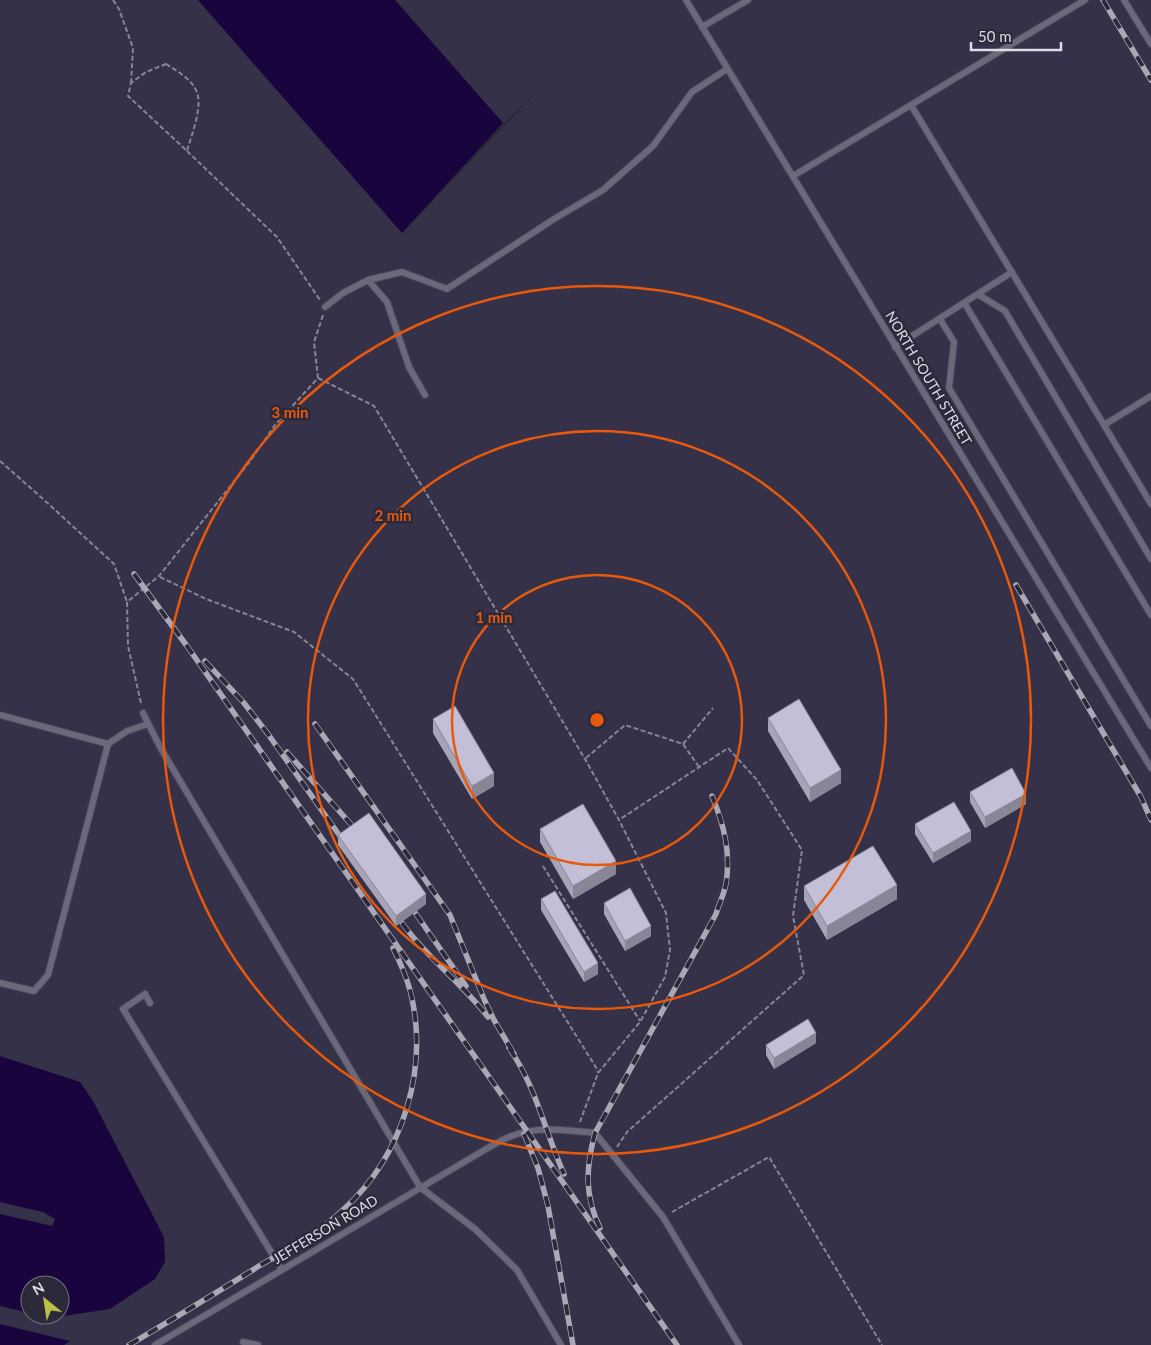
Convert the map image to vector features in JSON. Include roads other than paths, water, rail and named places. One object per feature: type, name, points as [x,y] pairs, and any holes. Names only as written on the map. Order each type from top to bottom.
[{"type":"lane","name":"NORTH SOUTH STREET","points":[[686,0],[1151,768]]},
{"type":"lane","points":[[702,27],[748,0]]},
{"type":"lane","points":[[793,176],[1085,0]]},
{"type":"lane","points":[[1124,0],[1151,44]]},
{"type":"lane","points":[[325,307],[343,293],[368,280],[402,272],[447,290],[554,219],[603,190],[653,146],[692,92],[727,69]]},
{"type":"lane","points":[[911,105],[1151,504]]},
{"type":"lane","points":[[895,347],[965,304],[1012,272]]},
{"type":"lane","points":[[368,280],[387,302],[410,367],[425,395]]},
{"type":"lane","points":[[979,295],[1005,311],[1151,559]]},
{"type":"lane","points":[[965,304],[1151,615]]},
{"type":"lane","points":[[940,320],[954,342],[949,388],[1151,726]]},
{"type":"lane","points":[[1104,425],[1151,396]]},
{"type":"lane","points":[[143,713],[420,1187],[475,1228],[516,1270],[561,1345]]},
{"type":"lane","points":[[0,715],[108,744]]},
{"type":"lane","points":[[0,982],[34,991],[48,975],[108,744],[127,731],[148,724]]},
{"type":"lane","points":[[150,1003],[144,994],[123,1008],[282,1270]]},
{"type":"lane","name":"JEFFERSON ROAD","points":[[155,1345],[164,1343],[420,1187],[508,1137],[547,1128],[595,1133],[663,1216],[739,1345]]},
{"type":"lane","points":[[243,1342],[258,1345]]},
{"type":"railway","points":[[1103,0],[1151,80]]},
{"type":"railway","points":[[134,574],[187,646],[677,1345]]},
{"type":"railway","points":[[1016,585],[1141,797],[1151,820]]},
{"type":"railway","points":[[205,661],[244,703],[268,734],[342,839]]},
{"type":"railway","points":[[315,724],[450,915],[484,999],[514,1054]]},
{"type":"railway","points":[[287,752],[356,830]]},
{"type":"railway","points":[[600,1228],[591,1204],[588,1181],[588,1169],[595,1133],[716,914],[725,888],[728,861],[727,850],[720,817],[712,796]]},
{"type":"railway","points":[[416,914],[466,986]]},
{"type":"railway","points":[[402,923],[422,948],[488,1017]]},
{"type":"railway","points":[[129,1345],[314,1233],[344,1209],[365,1187],[382,1163],[396,1137],[407,1108],[416,1050],[415,1020],[410,990],[393,948]]},
{"type":"railway","points":[[509,1048],[533,1093],[564,1174]]},
{"type":"railway","points":[[524,1134],[538,1168],[548,1206],[573,1345]]}]
